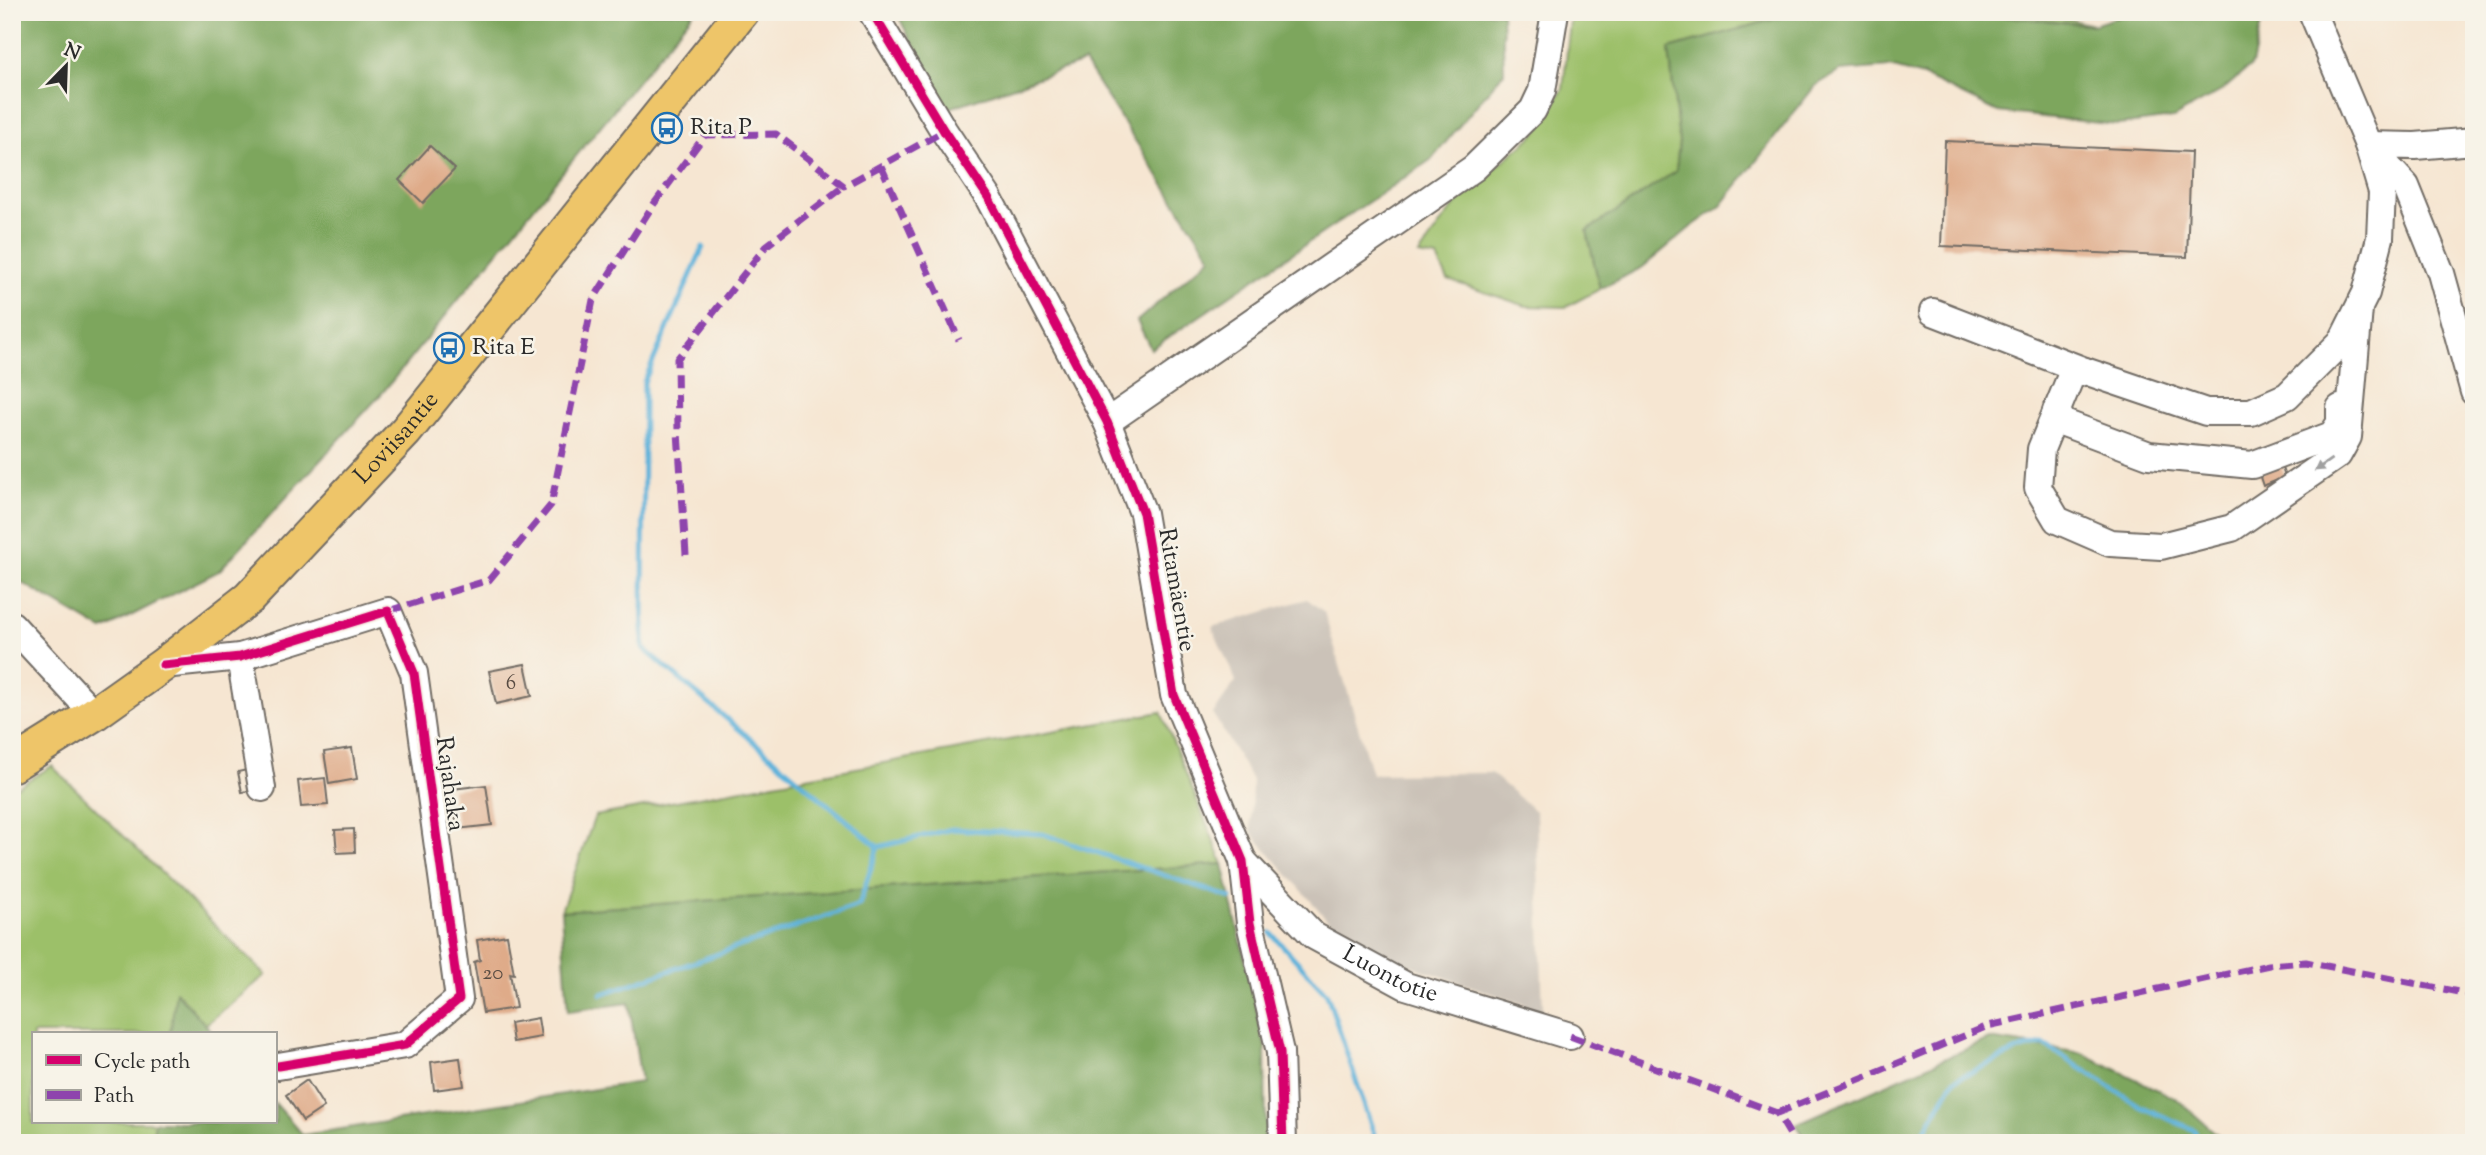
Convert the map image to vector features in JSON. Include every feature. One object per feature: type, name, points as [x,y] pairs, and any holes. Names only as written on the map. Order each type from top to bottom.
[{"type":"main road","name":"Loviisantie","points":[[12,765],[163,665],[249,598],[406,431],[742,12]]},
{"type":"street","name":"Ritamäentie","points":[[872,12],[944,131],[988,197],[1107,422],[1143,513],[1174,695],[1243,861],[1250,923],[1280,1052],[1283,1143]]},
{"type":"street","points":[[1107,422],[1474,168],[1533,110],[1542,91],[1555,12]]},
{"type":"street","points":[[1933,312],[2078,373],[2206,412],[2251,412],[2287,396],[2342,341],[2366,293],[2380,239],[2382,192],[2368,145],[2312,12]]},
{"type":"street","points":[[2368,145],[2415,146],[2474,141]]},
{"type":"street","points":[[2368,145],[2406,186],[2441,273],[2474,392]]},
{"type":"street","points":[[2078,373],[2056,411],[2041,449],[2038,488],[2057,520],[2110,543],[2161,546],[2232,527],[2338,455],[2348,437],[2359,309]]},
{"type":"street","points":[[2056,411],[2064,423],[2149,455],[2252,465],[2332,435],[2340,423],[2342,341]]},
{"type":"street","name":"Rajahaka","points":[[163,665],[240,657],[388,611],[414,673],[459,999],[405,1045],[278,1066]]},
{"type":"street","points":[[12,625],[94,713]]},
{"type":"street","points":[[240,657],[262,788]]},
{"type":"street","name":"Luontotie","points":[[1243,861],[1314,936],[1406,986],[1570,1036]]},
{"type":"shaded area","points":[[1307,599],[1324,612],[1372,774],[1491,773],[1536,812],[1543,1011],[1383,956],[1332,925],[1251,832],[1252,780],[1213,714],[1236,681],[1212,627]]},
{"type":"green space","points":[[12,12],[694,12],[383,392],[219,571],[103,630],[12,577]]},
{"type":"green space","points":[[896,12],[1502,12],[1504,72],[1432,159],[1151,349],[1137,321],[1211,257],[1084,62],[947,109]]},
{"type":"green space","points":[[1571,12],[1799,12],[1669,49],[1679,142],[1676,171],[1587,231],[1600,289],[1566,307],[1526,306],[1448,280],[1437,258],[1419,255],[1446,216],[1470,189],[1535,134],[1563,89]]},
{"type":"green space","points":[[1799,12],[1951,12],[2093,25],[2133,12],[2256,12],[2262,19],[2252,65],[2223,90],[2173,118],[2118,125],[1998,112],[1923,76],[1890,67],[1840,71],[1815,86],[1721,206],[1643,267],[1600,289],[1587,231],[1676,171],[1679,142],[1669,49]]},
{"type":"green space","points":[[1951,12],[2040,12],[2093,25]]},
{"type":"green space","points":[[1161,712],[1223,864],[561,911],[595,816]]},
{"type":"green space","points":[[52,766],[266,975],[205,1025],[177,992],[170,1032],[32,1032],[32,1124],[155,1124],[152,1143],[12,1143],[12,790]]},
{"type":"green space","points":[[1223,864],[1265,1046],[1266,1143],[152,1143],[155,1124],[276,1124],[276,1104],[303,1135],[641,1082],[629,1003],[568,1011],[561,911]]},
{"type":"green space","points":[[176,992],[212,1032],[170,1032]]},
{"type":"green space","points":[[1989,1039],[2082,1053],[2177,1099],[2227,1143],[1808,1143],[1796,1124]]},
{"type":"building","points":[[1945,141],[2191,152],[2187,257],[1941,246]]},
{"type":"building","points":[[430,146],[455,169],[423,203],[399,180]]},
{"type":"building","points":[[2281,465],[2285,477],[2263,486],[2259,474]]},
{"type":"building","points":[[525,664],[532,696],[496,704],[489,671]]},
{"type":"building","points":[[352,748],[357,779],[329,784],[324,752]]},
{"type":"building","points":[[251,769],[255,790],[242,792],[238,772]]},
{"type":"building","points":[[325,778],[328,805],[301,807],[298,781]]},
{"type":"building","points":[[486,785],[492,825],[457,829],[452,789]]},
{"type":"building","points":[[354,829],[355,852],[337,853],[335,830]]},
{"type":"building","points":[[507,935],[514,974],[510,973],[516,1008],[483,1013],[474,962],[480,960],[477,940]]},
{"type":"building","points":[[538,1018],[541,1037],[513,1042],[510,1023]]},
{"type":"building","points":[[460,1058],[464,1086],[434,1090],[431,1062]]},
{"type":"building","points":[[307,1080],[324,1107],[303,1121],[286,1095]]},
{"type":"waterway","points":[[703,247],[644,382],[643,648],[878,847]]},
{"type":"waterway","points":[[602,994],[859,905],[878,847],[952,829],[1043,834],[1231,898]]},
{"type":"waterway","points":[[1271,933],[1327,994],[1377,1143]]},
{"type":"waterway","points":[[1918,1143],[1954,1080],[2021,1049],[2043,1044],[2140,1106],[2194,1130],[2200,1143]]},
{"type":"marked path","points":[[388,611],[489,580],[551,505],[593,300],[651,208],[705,135],[776,134],[844,186],[944,131]]},
{"type":"marked path","points":[[881,166],[959,340]]},
{"type":"marked path","points":[[686,555],[678,432],[677,359],[766,246],[844,186]]},
{"type":"marked path","points":[[1777,1113],[1988,1026],[2269,965],[2306,962],[2474,995]]},
{"type":"marked path","points":[[1570,1036],[1777,1113],[1795,1143]]},
{"type":"cycle path","points":[[872,12],[944,131],[988,197],[1107,422],[1143,513],[1174,695],[1243,861],[1250,923],[1280,1052],[1283,1143]]},
{"type":"cycle path","points":[[163,665],[240,657],[388,611],[414,673],[459,999],[405,1045],[278,1066]]},
{"type":"place","name":"Rita P","points":[[667,128]]},
{"type":"place","name":"Rita E","points":[[449,348]]}]
